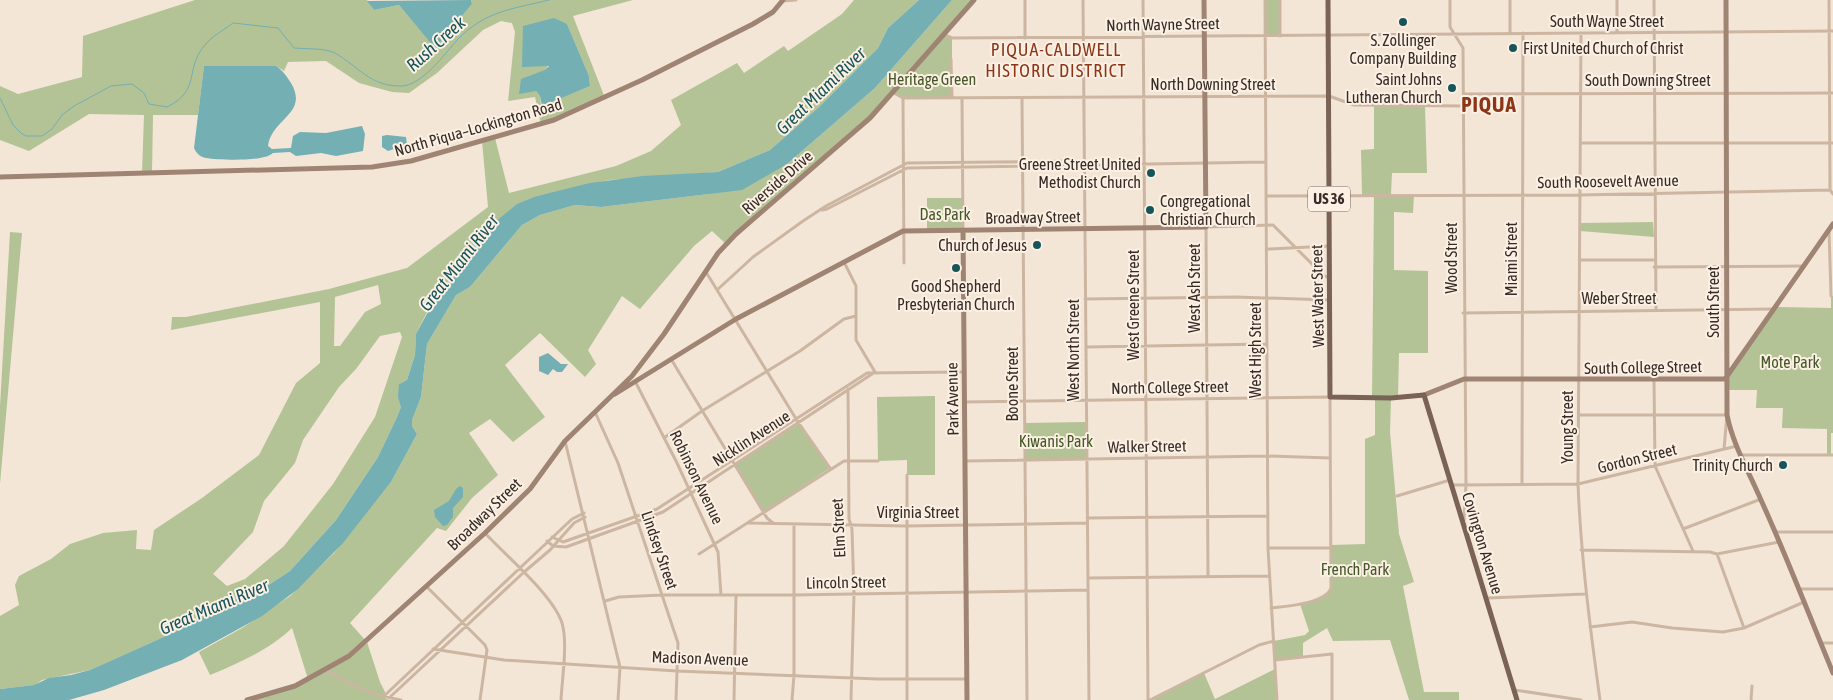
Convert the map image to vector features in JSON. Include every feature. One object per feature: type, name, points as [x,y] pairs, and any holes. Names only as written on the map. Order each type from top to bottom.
[{"type":"main road","name":"West Water Street","points":[[1328,0],[1330,397]]},
{"type":"main road","name":"South College Street","points":[[1375,398],[1416,397],[1424,395]]},
{"type":"main road","name":"Covington Avenue","points":[[1424,395],[1488,598],[1517,700]]},
{"type":"main road","name":"North College Street","points":[[1330,397],[1375,398]]},
{"type":"street","points":[[783,0],[796,0]]},
{"type":"street","name":"North Piqua–Lockington Road","points":[[0,177],[362,167],[400,163],[554,120],[642,80],[753,24],[772,12],[783,0]]},
{"type":"street","name":"Riverside Drive","points":[[610,396],[632,376],[664,334],[705,271],[736,234],[870,118],[945,36],[974,0]]},
{"type":"street","points":[[1025,0],[1025,38]]},
{"type":"street","name":"West North Street","points":[[1083,0],[1089,700]]},
{"type":"street","name":"West Greene Street","points":[[1143,0],[1149,700]]},
{"type":"street","name":"West Ash Street","points":[[1204,0],[1208,577]]},
{"type":"street","name":"West High Street","points":[[1265,0],[1268,548],[1277,700]]},
{"type":"street","points":[[1280,0],[1280,36]]},
{"type":"street","name":"Wood Street","points":[[1450,0],[1450,27],[1463,48],[1463,313],[1466,484],[1464,520]]},
{"type":"street","points":[[1510,0],[1510,33]]},
{"type":"street","points":[[1617,0],[1617,33]]},
{"type":"street","points":[[1654,0],[1654,267],[1656,311]]},
{"type":"street","name":"South Street","points":[[1726,0],[1725,379],[1727,415],[1736,446],[1761,499],[1833,673]]},
{"type":"street","points":[[1829,0],[1832,143],[1830,190],[1833,194]]},
{"type":"street","name":"South Wayne Street","points":[[1382,36],[1510,33],[1831,32]]},
{"type":"street","name":"Miami Street","points":[[1522,484],[1524,312],[1523,33]]},
{"type":"street","name":"Young Street","points":[[1581,33],[1580,415],[1578,484],[1585,594],[1600,700]]},
{"type":"street","name":"North Wayne Street","points":[[945,36],[952,38],[1382,36]]},
{"type":"street","points":[[952,59],[952,98]]},
{"type":"street","name":"North Downing Street","points":[[894,93],[903,98],[1329,96],[1354,105],[1464,106]]},
{"type":"street","name":"South Downing Street","points":[[1464,94],[1831,93]]},
{"type":"street","points":[[903,98],[904,263]]},
{"type":"street","name":"Park Avenue","points":[[962,98],[967,700]]},
{"type":"street","name":"Boone Street","points":[[1022,98],[1027,700]]},
{"type":"street","points":[[1581,143],[1832,143]]},
{"type":"street","points":[[717,290],[753,257],[822,210],[902,168],[963,164],[1022,164],[1078,161],[1084,164],[1266,162]]},
{"type":"street","name":"South Roosevelt Avenue","points":[[1266,196],[1580,195],[1830,190]]},
{"type":"street","points":[[1267,226],[1273,225],[1323,276],[1330,279]]},
{"type":"street","name":"Broadway Street","points":[[247,700],[295,686],[326,670],[367,642],[485,533],[530,488],[565,441],[610,396],[636,383],[671,359],[736,320],[903,231],[1267,226]]},
{"type":"street","points":[[1831,227],[1831,296]]},
{"type":"street","name":"South College Street","points":[[1424,395],[1464,379],[1579,381],[1725,379],[1831,227]]},
{"type":"street","points":[[1267,249],[1329,246]]},
{"type":"street","points":[[1580,260],[1654,260]]},
{"type":"street","points":[[844,262],[856,286],[856,340],[875,372]]},
{"type":"street","points":[[1654,267],[1804,266]]},
{"type":"street","points":[[705,271],[798,422],[830,468]]},
{"type":"street","points":[[1085,299],[1206,297],[1330,300]]},
{"type":"street","name":"Weber Street","points":[[1463,313],[1774,309]]},
{"type":"street","points":[[664,438],[702,411],[800,351],[844,319],[856,316]]},
{"type":"street","points":[[1086,347],[1268,344]]},
{"type":"street","points":[[671,359],[767,518],[774,523]]},
{"type":"street","name":"Nicklin Avenue","points":[[553,546],[566,547],[663,512],[875,372]]},
{"type":"street","name":"Nicklin Avenue","points":[[557,541],[563,542],[657,509],[867,373],[964,372]]},
{"type":"street","name":"Robinson Avenue","points":[[632,376],[691,492],[715,544],[720,560],[721,595]]},
{"type":"street","points":[[1654,380],[1655,466],[1694,552]]},
{"type":"street","points":[[846,385],[849,390]]},
{"type":"street","name":"Elm Street","points":[[849,390],[849,460],[854,594],[851,700]]},
{"type":"street","name":"North College Street","points":[[964,402],[1330,397]]},
{"type":"street","name":"West Water Street","points":[[1271,608],[1300,604],[1323,597],[1330,592],[1330,397]]},
{"type":"street","name":"Lindsey Street","points":[[595,412],[618,464],[678,643],[676,700]]},
{"type":"street","points":[[1580,415],[1727,415],[1724,449]]},
{"type":"street","points":[[565,441],[589,533],[620,667],[618,700]]},
{"type":"street","name":"Gordon Street","points":[[1397,496],[1451,482],[1466,484],[1578,484],[1736,446]]},
{"type":"street","points":[[1740,455],[1833,455]]},
{"type":"street","name":"Walker Street","points":[[965,461],[1268,456],[1330,458]]},
{"type":"street","points":[[699,554],[830,468],[849,460],[878,461]]},
{"type":"street","points":[[907,475],[907,700]]},
{"type":"street","points":[[1683,529],[1761,499]]},
{"type":"street","points":[[383,697],[552,537],[572,519],[584,515]]},
{"type":"street","points":[[389,698],[584,515]]},
{"type":"street","points":[[1087,518],[1268,516]]},
{"type":"street","name":"Virginia Street","points":[[748,523],[906,526],[1087,523]]},
{"type":"street","points":[[792,700],[794,675],[794,524]]},
{"type":"street","points":[[1775,532],[1833,532]]},
{"type":"street","points":[[485,533],[523,572],[557,612],[563,629],[561,700]]},
{"type":"street","points":[[552,537],[557,541]]},
{"type":"street","points":[[548,541],[553,546]]},
{"type":"street","points":[[1581,550],[1717,554],[1779,542]]},
{"type":"street","points":[[1268,548],[1331,548]]},
{"type":"street","points":[[1717,554],[1744,628]]},
{"type":"street","points":[[1088,578],[1269,576]]},
{"type":"street","points":[[426,586],[485,645],[488,657],[480,700]]},
{"type":"street","points":[[1798,589],[1833,588]]},
{"type":"street","name":"Lincoln Street","points":[[605,601],[625,596],[662,595],[906,594],[1088,590]]},
{"type":"street","points":[[1488,598],[1585,594]]},
{"type":"street","points":[[734,700],[736,595]]},
{"type":"street","points":[[1590,627],[1632,622],[1715,633],[1744,628],[1804,602]]},
{"type":"street","points":[[1149,700],[1259,645],[1274,641]]},
{"type":"street","points":[[1821,643],[1833,643]]},
{"type":"street","name":"Madison Avenue","points":[[433,650],[488,657],[620,667],[852,678],[966,679]]},
{"type":"street","points":[[1275,660],[1324,653],[1332,654],[1332,700]]},
{"type":"street","points":[[326,670],[348,684],[383,697],[401,700]]},
{"type":"street","points":[[1751,700],[1752,686]]},
{"type":"street","points":[[1514,690],[1581,700]]},
{"type":"green space","points":[[195,0],[367,0],[374,10],[399,5],[435,47],[472,4],[471,0],[633,0],[573,16],[605,98],[541,124],[535,97],[508,101],[515,32],[512,23],[501,21],[483,30],[437,73],[409,93],[392,92],[359,83],[326,61],[288,62],[284,71],[276,66],[204,66],[198,115],[153,115],[152,173],[142,173],[144,115],[89,114],[29,151],[0,140],[0,86],[18,94],[82,77],[83,36]],"holes":[[[567,24],[589,76],[590,86],[541,105],[540,96],[536,91]]]},
{"type":"green space","points":[[854,0],[919,0],[888,28],[878,48],[819,107],[770,150],[718,172],[609,180],[537,196],[489,227],[448,286],[437,295],[416,334],[415,355],[407,380],[399,384],[401,407],[378,457],[336,520],[290,571],[248,596],[238,598],[177,631],[90,670],[42,680],[35,685],[0,689],[0,616],[19,605],[15,585],[19,576],[51,559],[70,544],[103,533],[137,530],[136,549],[151,550],[154,530],[202,498],[259,455],[296,383],[320,363],[320,302],[171,330],[172,317],[186,317],[329,289],[407,268],[488,207],[482,141],[495,138],[509,193],[616,166],[651,151],[681,125],[671,100],[737,63],[744,73],[784,46],[788,51],[842,14]],"holes":[[[378,285],[381,304],[365,312],[340,346],[334,346],[335,297]],[[400,332],[402,337],[375,417],[333,484],[284,546],[245,579],[227,586],[213,574],[253,532],[264,501],[295,463],[303,440],[339,387],[356,369],[380,336]]]},
{"type":"green space","name":"Heritage Green","points":[[952,0],[974,0],[945,35],[952,38],[952,98],[903,98],[894,93],[870,118],[726,244],[712,231],[694,246],[640,309],[622,296],[588,350],[596,364],[585,377],[540,333],[505,365],[545,417],[513,442],[490,419],[469,433],[498,475],[472,498],[446,531],[437,528],[350,623],[367,642],[380,682],[386,694],[383,697],[389,700],[247,700],[308,679],[292,628],[264,649],[243,661],[210,675],[199,652],[242,628],[290,596],[334,553],[391,482],[417,434],[412,426],[412,420],[421,397],[427,344],[456,295],[470,287],[522,225],[540,215],[575,205],[601,207],[708,194],[787,164],[875,88]]},
{"type":"green space","points":[[1265,0],[1280,0],[1280,36],[1265,36]]},
{"type":"green space","name":"French Park","points":[[1374,105],[1425,106],[1427,173],[1392,173],[1391,195],[1414,195],[1413,213],[1394,212],[1394,270],[1428,271],[1428,353],[1399,353],[1398,398],[1391,399],[1390,432],[1399,534],[1414,582],[1403,586],[1424,692],[1459,692],[1459,700],[1409,700],[1390,640],[1333,641],[1327,628],[1303,643],[1303,656],[1275,660],[1274,641],[1305,635],[1309,631],[1300,604],[1323,597],[1330,592],[1331,545],[1365,544],[1365,439],[1375,435],[1375,399],[1372,398],[1374,195],[1362,195],[1361,150],[1374,149]]},
{"type":"green space","name":"Das Park","points":[[927,198],[963,198],[963,230],[927,231]]},
{"type":"green space","points":[[1653,222],[1654,237],[1580,231],[1580,223]]},
{"type":"green space","points":[[10,232],[22,233],[0,484],[0,406]]},
{"type":"green space","name":"Mote Park","points":[[1831,296],[1833,296],[1833,433],[1831,433],[1831,455],[1827,455],[1827,429],[1782,428],[1783,408],[1756,408],[1757,390],[1726,390],[1725,379],[1776,307],[1831,308]]},
{"type":"green space","points":[[935,396],[935,475],[907,475],[907,460],[878,461],[877,397]]},
{"type":"green space","points":[[798,422],[830,468],[764,512],[734,465]]},
{"type":"green space","name":"Kiwanis Park","points":[[1086,422],[1087,459],[1025,460],[1025,423]]},
{"type":"green space","points":[[1275,669],[1277,700],[1150,700],[1204,673],[1215,699]]},
{"type":"water","points":[[471,0],[472,4],[435,48],[399,5],[374,10],[367,1]]},
{"type":"water","points":[[919,0],[952,0],[875,88],[787,164],[742,190],[601,207],[575,205],[540,215],[522,225],[470,287],[456,295],[427,344],[421,397],[412,420],[412,426],[417,434],[391,482],[343,543],[298,589],[262,616],[182,660],[104,690],[69,700],[0,700],[0,689],[34,685],[49,678],[90,670],[177,631],[238,598],[248,596],[290,571],[336,520],[378,457],[401,407],[398,397],[399,384],[407,380],[415,355],[416,334],[437,295],[448,286],[489,227],[517,204],[537,196],[590,183],[643,176],[718,172],[770,150],[819,107],[878,48],[888,28]]},
{"type":"water","points":[[554,18],[567,24],[589,76],[590,86],[542,106],[540,96],[536,91],[519,94],[521,79],[545,70],[549,66],[522,67],[523,26]]},
{"type":"water","points":[[204,66],[276,66],[284,73],[291,83],[296,102],[288,116],[271,137],[268,146],[272,149],[291,148],[293,136],[300,132],[326,133],[362,126],[365,134],[363,151],[336,156],[321,153],[296,156],[290,152],[273,153],[261,158],[241,160],[202,157],[194,148]]},
{"type":"water","points":[[382,136],[406,137],[407,145],[388,151],[382,147]]},
{"type":"water","points":[[548,353],[561,364],[568,364],[562,372],[557,372],[553,369],[548,375],[539,371],[539,357]]},
{"type":"water","points":[[460,486],[463,488],[463,497],[453,508],[453,517],[447,525],[443,526],[435,517],[434,510],[449,501]]},
{"type":"waterway","name":"Rush Creek","points":[[0,98],[13,125],[26,136],[42,136],[52,129],[62,115],[74,106],[111,86],[132,84],[144,93],[149,104],[167,107],[185,93],[189,86],[195,62],[205,45],[233,23],[278,28],[294,48],[331,51],[374,80],[402,86],[410,84],[425,75],[467,30],[478,23],[500,12],[549,0]]},
{"type":"place","name":"S. Zollinger Company Building","points":[[1403,22]]},
{"type":"place","name":"First United Church of Christ","points":[[1513,48]]},
{"type":"place","name":"Saint Johns Lutheran Church","points":[[1452,88]]},
{"type":"place","name":"Greene Street United Methodist Church","points":[[1151,173]]},
{"type":"place","name":"Congregational Christian Church","points":[[1150,210]]},
{"type":"place","name":"Church of Jesus","points":[[1037,245]]},
{"type":"place","name":"Good Shepherd Presbyterian Church","points":[[956,268]]},
{"type":"place","name":"Trinity Church","points":[[1783,465]]},
{"type":"district","name":"PIQUA-CALDWELL HISTORIC DISTRICT","points":[[1056,60]]},
{"type":"district","name":"PIQUA","points":[[1489,105]]},
{"type":"water label","name":"Great Miami River","points":[[821,91]]},
{"type":"water label","name":"Great Miami River","points":[[459,263]]},
{"type":"water label","name":"Great Miami River","points":[[214,607]]}]
